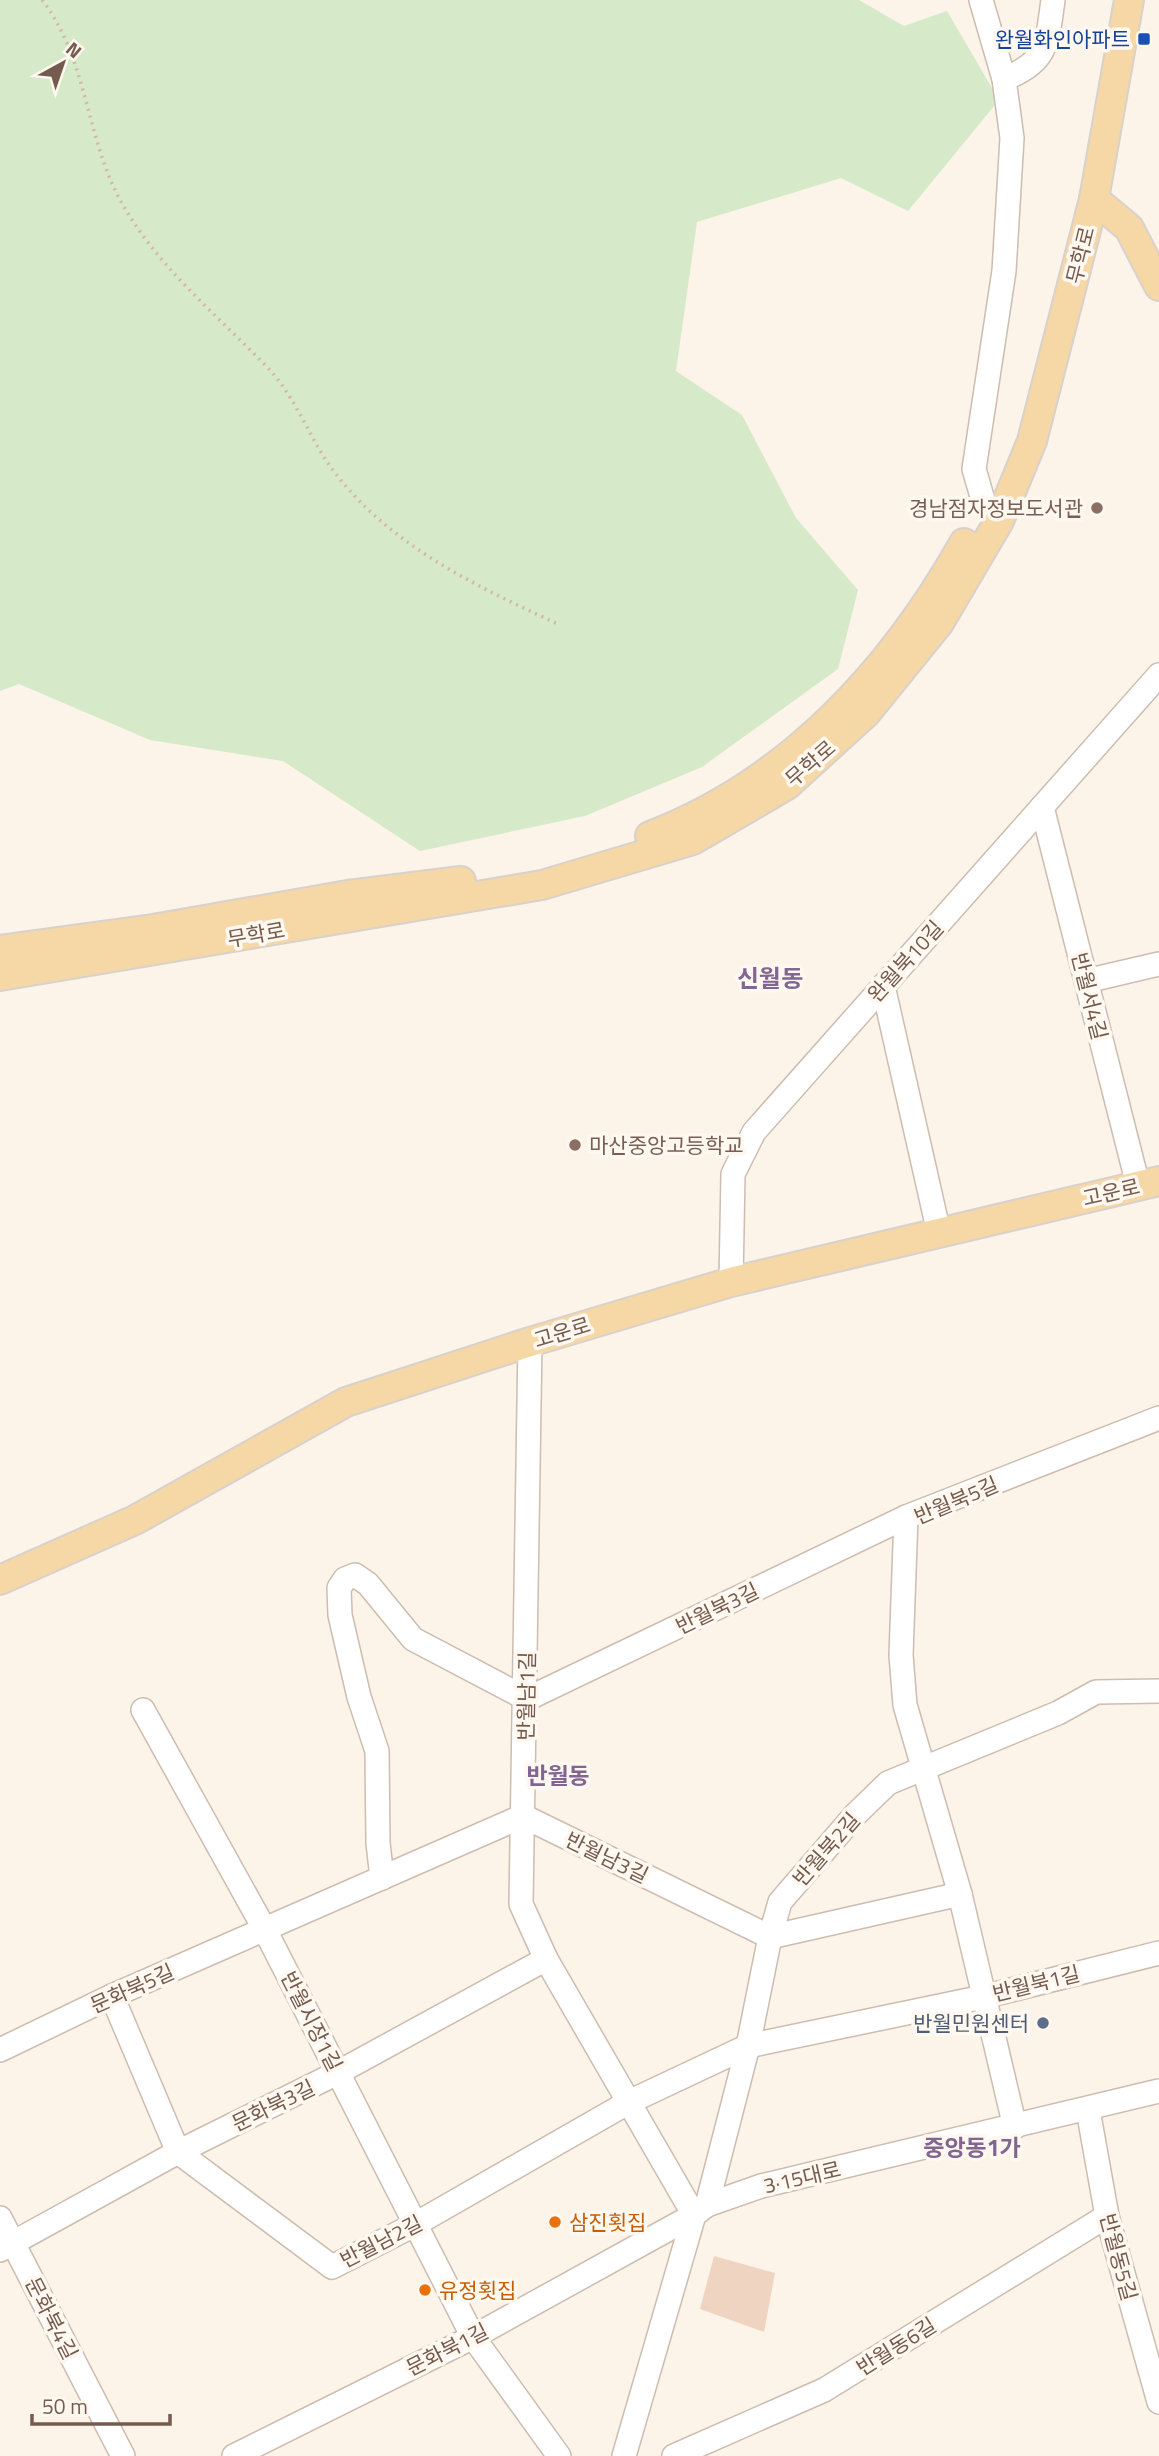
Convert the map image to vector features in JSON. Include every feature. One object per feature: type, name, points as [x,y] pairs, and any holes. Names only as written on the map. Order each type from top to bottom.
[{"type":"main road","name":"무학로","points":[[0,950],[153,929],[348,895],[488,877],[617,848],[678,825],[724,802],[767,773],[824,727],[860,690],[901,641],[985,507],[1003,470],[1032,388],[1074,220],[1089,145],[1110,0]]},
{"type":"main road","name":"무학로","points":[[0,976],[542,885],[694,840],[787,785],[866,713],[939,623],[999,521],[1032,441],[1094,199],[1129,0]]},
{"type":"main road","points":[[1094,199],[1129,228],[1159,286]]},
{"type":"main road","name":"고운로","points":[[0,1580],[135,1520],[346,1402],[530,1342],[732,1282],[1149,1183]]},
{"type":"street","points":[[981,0],[1004,79],[1012,138],[1004,271],[974,469],[985,507]]},
{"type":"street","points":[[1004,79],[1026,71],[1040,58],[1046,43],[1053,0]]},
{"type":"street","name":"완월북10길","points":[[732,1282],[733,1174],[754,1132],[1159,675]]},
{"type":"street","name":"반월서4길","points":[[1042,807],[1086,981],[1149,1183]]},
{"type":"street","points":[[1086,981],[1159,964]]},
{"type":"street","points":[[884,986],[939,1233]]},
{"type":"street","name":"반월남1길","points":[[530,1342],[522,1904],[546,1959],[629,2102],[700,2210]]},
{"type":"street","name":"반월북5길","points":[[1015,2127],[960,1894],[925,1766],[905,1705],[901,1655],[906,1517],[1159,1419]]},
{"type":"street","name":"반월북3길","points":[[527,1699],[906,1517]]},
{"type":"street","points":[[382,1878],[378,1843],[377,1751],[359,1697],[340,1615],[339,1588],[345,1579],[355,1575],[368,1584],[413,1639],[527,1699]]},
{"type":"street","name":"반월북2길","points":[[700,2210],[748,2046],[770,1937],[780,1902],[855,1815],[888,1783],[1058,1713],[1096,1692],[1159,1691]]},
{"type":"street","name":"반월시장1길","points":[[143,1710],[265,1930],[473,2337],[559,2456]]},
{"type":"street","points":[[265,1930],[523,1816]]},
{"type":"street","name":"반월남3길","points":[[523,1816],[770,1937]]},
{"type":"street","points":[[770,1937],[960,1894]]},
{"type":"street","name":"문화북5길","points":[[0,2050],[112,1996],[265,1930]]},
{"type":"street","name":"반월북1길","points":[[748,2046],[983,1997],[1159,1953]]},
{"type":"street","name":"문화북3길","points":[[6,2246],[178,2152],[339,2072],[546,1959]]},
{"type":"street","points":[[112,1996],[178,2152]]},
{"type":"street","name":"반월남2길","points":[[178,2152],[332,2267],[414,2225],[629,2102],[748,2046]]},
{"type":"street","name":"3·15대로","points":[[700,2210],[761,2186],[1159,2091]]},
{"type":"street","name":"반월동5길","points":[[1088,2110],[1107,2216],[1159,2402]]},
{"type":"street","points":[[624,2456],[700,2210]]},
{"type":"street","name":"문화북1길","points":[[234,2456],[473,2337],[700,2210]]},
{"type":"street","name":"반월동6길","points":[[674,2456],[824,2390],[1107,2216]]},
{"type":"street","name":"문화북4길","points":[[0,2218],[6,2246],[123,2456]]},
{"type":"path","points":[[42,0],[63,35],[107,172],[129,213],[183,283],[282,384],[334,472],[370,512],[422,554],[560,625]]},
{"type":"green space","points":[[0,0],[859,0],[904,26],[947,11],[999,100],[908,211],[841,178],[697,222],[676,371],[742,415],[796,518],[858,590],[838,669],[702,767],[585,816],[420,851],[283,761],[150,740],[19,684],[0,691]]},
{"type":"building","points":[[714,2256],[775,2273],[764,2332],[700,2309]]},
{"type":"place","name":"완월화인아파트","points":[[1144,39]]},
{"type":"place","name":"경남점자정보도서관","points":[[1097,508]]},
{"type":"place","name":"마산중앙고등학교","points":[[575,1145]]},
{"type":"place","name":"반월민원센터","points":[[1043,2023]]},
{"type":"place","name":"삼진횟집","points":[[555,2222]]},
{"type":"place","name":"유정횟집","points":[[425,2290]]},
{"type":"district","name":"신월동","points":[[770,978]]},
{"type":"district","name":"반월동","points":[[558,1775]]},
{"type":"district","name":"중앙동1가","points":[[972,2147]]}]
